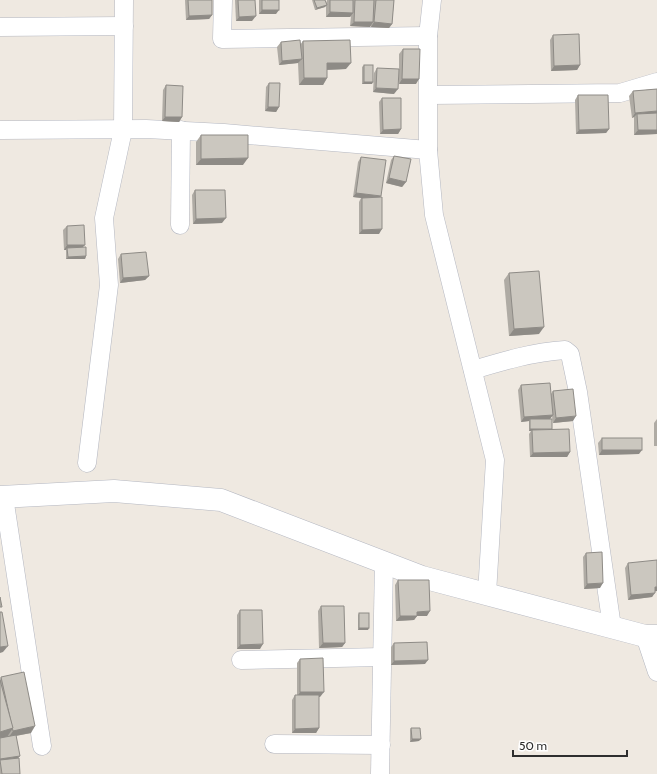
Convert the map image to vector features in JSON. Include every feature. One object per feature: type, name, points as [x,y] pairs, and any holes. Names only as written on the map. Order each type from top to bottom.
[{"type":"street","points":[[87,464],[109,285],[104,218],[123,130],[124,0]]},
{"type":"street","points":[[223,0],[222,39],[428,36]]},
{"type":"street","points":[[432,0],[428,36],[428,150],[434,215],[495,460],[488,594]]},
{"type":"street","points":[[0,27],[124,26]]},
{"type":"street","points":[[429,95],[620,93],[657,82]]},
{"type":"street","points":[[0,130],[182,130],[428,150]]},
{"type":"street","points":[[180,225],[182,130]]},
{"type":"street","points":[[473,370],[512,358],[551,351],[565,350],[570,354],[578,392],[612,628]]},
{"type":"street","points":[[42,746],[2,497],[114,491],[221,500],[422,577],[612,628],[651,636],[657,672]]},
{"type":"street","points":[[380,774],[384,562]]},
{"type":"street","points":[[241,660],[382,657]]},
{"type":"street","points":[[274,744],[381,745]]},
{"type":"building","points":[[188,0],[212,0],[212,15],[189,16]]},
{"type":"building","points":[[238,0],[255,0],[256,16],[239,17]]},
{"type":"building","points":[[262,0],[279,0],[279,10],[262,10]]},
{"type":"building","points":[[314,0],[325,0],[327,5],[317,8]]},
{"type":"building","points":[[330,0],[353,0],[353,13],[330,12]]},
{"type":"building","points":[[355,0],[374,0],[373,22],[354,22]]},
{"type":"building","points":[[376,0],[394,0],[392,24],[374,22]]},
{"type":"building","points":[[579,34],[580,65],[554,66],[553,35]]},
{"type":"building","points":[[300,40],[302,59],[282,61],[281,42]]},
{"type":"building","points":[[350,40],[351,63],[327,63],[327,78],[304,78],[303,41]]},
{"type":"building","points":[[403,49],[420,49],[419,79],[402,79]]},
{"type":"building","points":[[364,65],[373,65],[373,82],[364,82]]},
{"type":"building","points":[[377,68],[399,69],[398,89],[376,88]]},
{"type":"building","points":[[269,83],[280,83],[279,107],[268,107]]},
{"type":"building","points":[[166,85],[183,86],[182,117],[165,117]]},
{"type":"building","points":[[657,89],[657,111],[635,113],[633,91]]},
{"type":"building","points":[[578,95],[608,95],[609,129],[579,130]]},
{"type":"building","points":[[382,98],[401,98],[401,129],[383,130]]},
{"type":"building","points":[[657,113],[657,130],[638,130],[637,114]]},
{"type":"building","points":[[201,135],[248,135],[248,158],[201,159]]},
{"type":"building","points":[[394,156],[411,159],[406,182],[389,178]]},
{"type":"building","points":[[361,157],[386,160],[381,196],[356,193]]},
{"type":"building","points":[[195,190],[225,190],[226,218],[196,219]]},
{"type":"building","points":[[382,197],[382,229],[362,230],[362,198]]},
{"type":"building","points":[[84,225],[85,245],[67,245],[67,226]]},
{"type":"building","points":[[86,247],[86,256],[68,257],[67,248]]},
{"type":"building","points":[[146,252],[149,276],[123,278],[121,254]]},
{"type":"building","points":[[539,271],[544,327],[514,329],[509,273]]},
{"type":"building","points":[[550,383],[553,415],[524,417],[521,385]]},
{"type":"building","points":[[573,389],[576,416],[556,418],[553,391]]},
{"type":"building","points":[[530,419],[552,419],[552,429],[530,429]]},
{"type":"building","points":[[569,429],[570,452],[533,453],[532,430]]},
{"type":"building","points":[[602,438],[642,438],[642,450],[602,450]]},
{"type":"building","points":[[602,552],[603,583],[587,584],[586,553]]},
{"type":"building","points":[[657,560],[657,587],[655,587],[655,593],[631,595],[628,563]]},
{"type":"building","points":[[398,580],[429,580],[430,611],[417,612],[417,616],[400,616]]},
{"type":"building","points":[[321,606],[344,606],[345,643],[323,643]]},
{"type":"building","points":[[240,610],[262,610],[263,644],[240,645]]},
{"type":"building","points":[[0,612],[2,612],[8,646],[0,647]]},
{"type":"building","points":[[359,613],[369,613],[369,628],[359,628]]},
{"type":"building","points":[[427,642],[428,660],[394,661],[394,643]]},
{"type":"building","points":[[323,658],[324,692],[300,692],[300,659]]},
{"type":"building","points":[[24,672],[35,726],[13,731],[1,677]]},
{"type":"building","points":[[0,680],[13,728],[0,732]]},
{"type":"building","points":[[295,695],[319,695],[319,728],[295,729]]},
{"type":"building","points":[[411,728],[420,728],[421,739],[412,739]]},
{"type":"building","points":[[16,735],[20,756],[0,759],[0,738]]},
{"type":"building","points":[[19,758],[20,774],[2,774],[0,760]]}]
